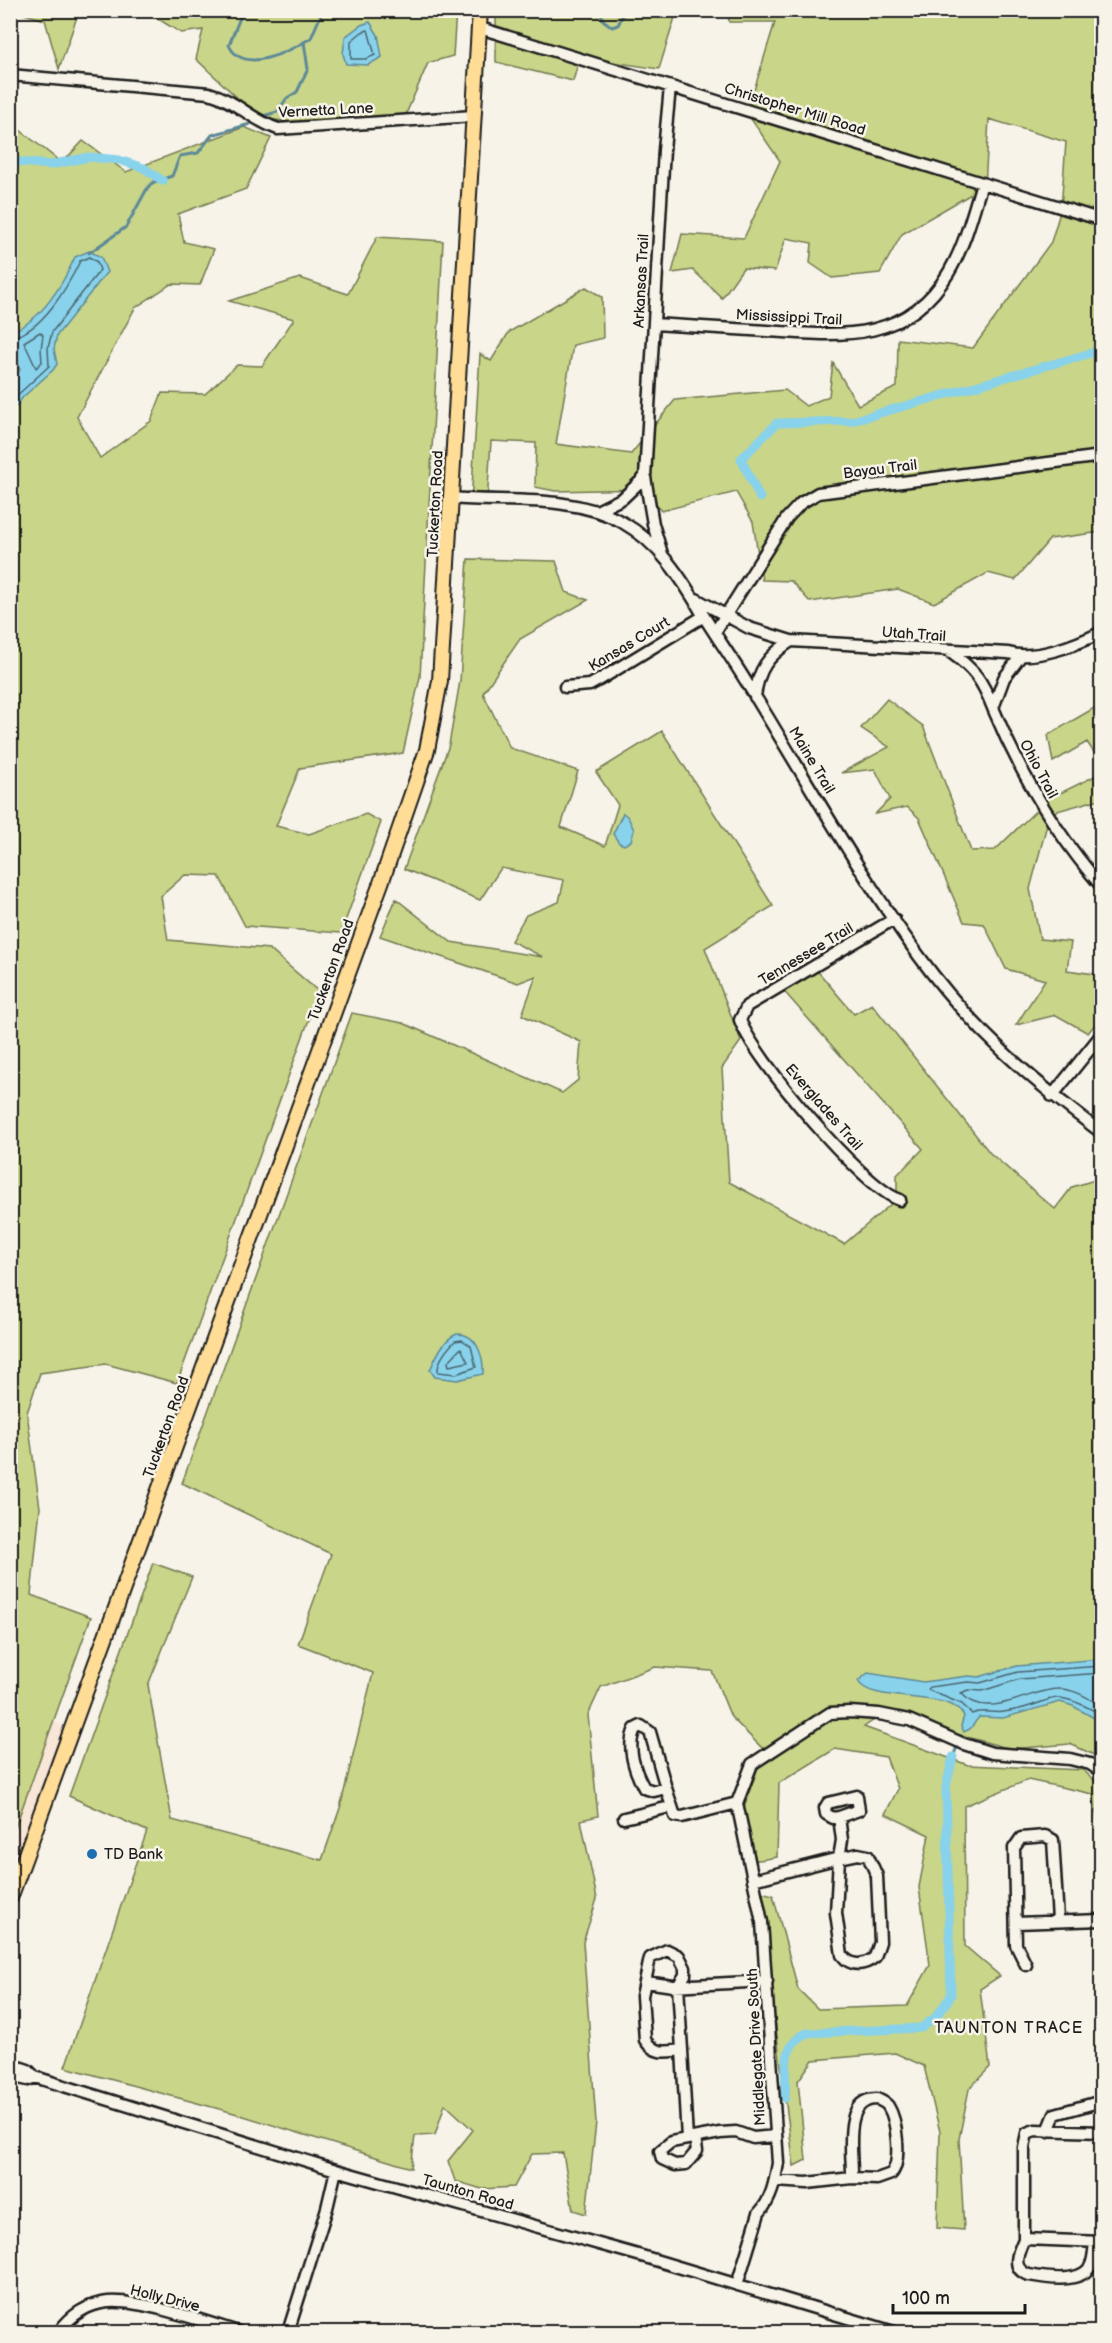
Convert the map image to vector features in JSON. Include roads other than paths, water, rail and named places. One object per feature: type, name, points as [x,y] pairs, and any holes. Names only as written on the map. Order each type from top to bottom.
[{"type":"main road","name":"Tuckerton Road","points":[[10,1898],[428,750],[441,681],[480,10]]},
{"type":"street","name":"Christopher Mill Road","points":[[480,28],[1101,220]]},
{"type":"street","name":"Vernetta Lane","points":[[10,75],[209,93],[230,100],[260,122],[278,129],[474,116]]},
{"type":"street","name":"Arkansas Trail","points":[[662,554],[653,525],[645,477],[670,87]]},
{"type":"street","name":"Mississippi Trail","points":[[654,324],[836,335],[867,332],[893,323],[926,302],[949,273],[960,251],[982,183]]},
{"type":"street","name":"Bayau Trail","points":[[726,616],[787,518],[801,503],[818,493],[1101,456]]},
{"type":"street","points":[[597,511],[623,498],[645,477]]},
{"type":"street","name":"Maine Trail","points":[[452,498],[543,502],[597,511],[624,524],[662,554],[695,599],[894,919],[926,965],[989,1040],[1052,1096],[1101,1133]]},
{"type":"street","name":"Utah Trail","points":[[695,599],[749,628],[790,642],[1008,653],[1020,657],[1086,640],[1101,632]]},
{"type":"street","name":"Kansas Court","points":[[565,687],[590,685],[704,616]]},
{"type":"street","points":[[715,632],[726,616]]},
{"type":"street","points":[[755,696],[765,662],[773,652],[790,642]]},
{"type":"street","name":"Ohio Trail","points":[[948,650],[972,667],[983,684],[1014,756],[1044,810],[1074,853],[1101,886]]},
{"type":"street","points":[[993,708],[1004,678],[1020,657]]},
{"type":"street","name":"Tennessee Trail","points":[[740,1020],[747,1006],[894,919]]},
{"type":"street","name":"Everglades Trail","points":[[740,1020],[747,1036],[790,1094],[864,1176],[888,1195],[900,1200]]},
{"type":"street","points":[[1052,1096],[1101,1034]]},
{"type":"street","points":[[666,1788],[654,1791],[644,1788],[638,1777],[630,1738],[635,1729],[641,1726],[650,1732],[666,1788],[670,1807],[675,1816],[682,1817],[737,1803],[752,1764],[830,1713],[870,1713],[899,1718],[983,1751],[1070,1759],[1090,1764],[1101,1772]]},
{"type":"street","name":"Middlegate Drive South","points":[[737,1803],[762,1922],[778,2163],[775,2181],[766,2205],[759,2213],[737,2285]]},
{"type":"street","points":[[624,1818],[670,1807]]},
{"type":"street","points":[[753,1880],[839,1858],[863,1854],[868,1856],[877,1871],[880,1942],[875,1957],[865,1963],[852,1964],[846,1961],[840,1948],[836,1913],[839,1858],[842,1840],[839,1816]]},
{"type":"street","points":[[1026,1965],[1016,1945],[1014,1848],[1017,1841],[1026,1836],[1045,1836],[1053,1840],[1058,1920]]},
{"type":"street","points":[[1016,1923],[1101,1920]]},
{"type":"street","points":[[682,2050],[661,2052],[649,2046],[645,2040],[642,1996],[650,1958],[656,1953],[668,1950],[674,1952],[683,1961],[685,1975],[678,1986],[691,2139],[736,2132],[753,2138],[776,2136]]},
{"type":"street","points":[[646,1982],[678,1986],[767,1981]]},
{"type":"street","name":"Taunton Road","points":[[10,2064],[28,2070],[35,2077],[336,2170],[894,2332]]},
{"type":"street","name":"Taunton Road","points":[[10,2076],[28,2080],[35,2077]]},
{"type":"street","points":[[775,2181],[807,2183],[852,2178],[877,2179],[891,2174],[898,2160],[891,2112],[884,2102],[877,2099],[860,2104],[851,2120],[852,2178]]},
{"type":"street","points":[[1048,2131],[1055,2114],[1060,2111],[1101,2101]]},
{"type":"street","points":[[1024,2239],[1098,2242],[1092,2261],[1085,2272],[1070,2278],[1062,2278],[1023,2273],[1017,2264],[1017,2255],[1024,2239],[1024,2140],[1030,2131],[1101,2132]]},
{"type":"street","points":[[288,2332],[327,2208],[336,2170]]},
{"type":"street","name":"Holly Drive","points":[[58,2332],[70,2318],[80,2312],[109,2302],[140,2306],[238,2332]]},
{"type":"water","points":[[370,22],[378,35],[382,57],[368,65],[346,64],[343,54],[345,37],[361,25]]},
{"type":"water","points":[[89,251],[101,257],[107,272],[57,335],[54,349],[57,364],[53,370],[23,397],[11,413],[11,386],[20,370],[16,355],[11,350],[11,331],[22,327],[41,311],[64,279],[75,257]]},
{"type":"water","points":[[623,813],[628,817],[634,830],[631,841],[624,845],[619,843],[613,834]]},
{"type":"water","points":[[457,1334],[470,1337],[478,1347],[483,1374],[457,1380],[435,1377],[430,1370],[437,1354],[452,1336]]},
{"type":"water","points":[[1101,1659],[1101,1722],[1073,1706],[1060,1702],[1003,1718],[979,1717],[970,1729],[964,1732],[961,1726],[964,1716],[957,1708],[929,1699],[878,1693],[865,1688],[858,1681],[868,1673],[923,1682],[968,1676],[979,1677],[1017,1666]]},
{"type":"waterway","points":[[243,10],[229,45],[236,54],[245,59],[256,60],[280,54],[311,38],[323,10]]},
{"type":"waterway","points":[[600,10],[603,20],[612,27],[618,25],[625,10]]},
{"type":"waterway","points":[[263,116],[277,112],[287,98],[297,92],[308,69],[304,42]]},
{"type":"waterway","points":[[89,253],[126,227],[148,187],[154,182],[172,176],[180,156],[198,153],[212,135],[250,124]]},
{"type":"waterway","points":[[10,161],[50,165],[89,157],[119,160],[144,168],[163,181]]},
{"type":"waterway","points":[[1102,317],[1099,325],[1102,335]]},
{"type":"waterway","points":[[760,498],[741,459],[777,423],[852,421],[1102,350]]},
{"type":"waterway","points":[[953,1757],[958,1744]]},
{"type":"waterway","points":[[785,2098],[787,2061],[792,2044],[798,2038],[807,2033],[921,2028],[935,2018],[951,1996],[946,1787],[953,1757]]},
{"type":"place","name":"TD Bank","points":[[92,1854]]},
{"type":"district","name":"TAUNTON TRACE","points":[[1009,2027]]}]
